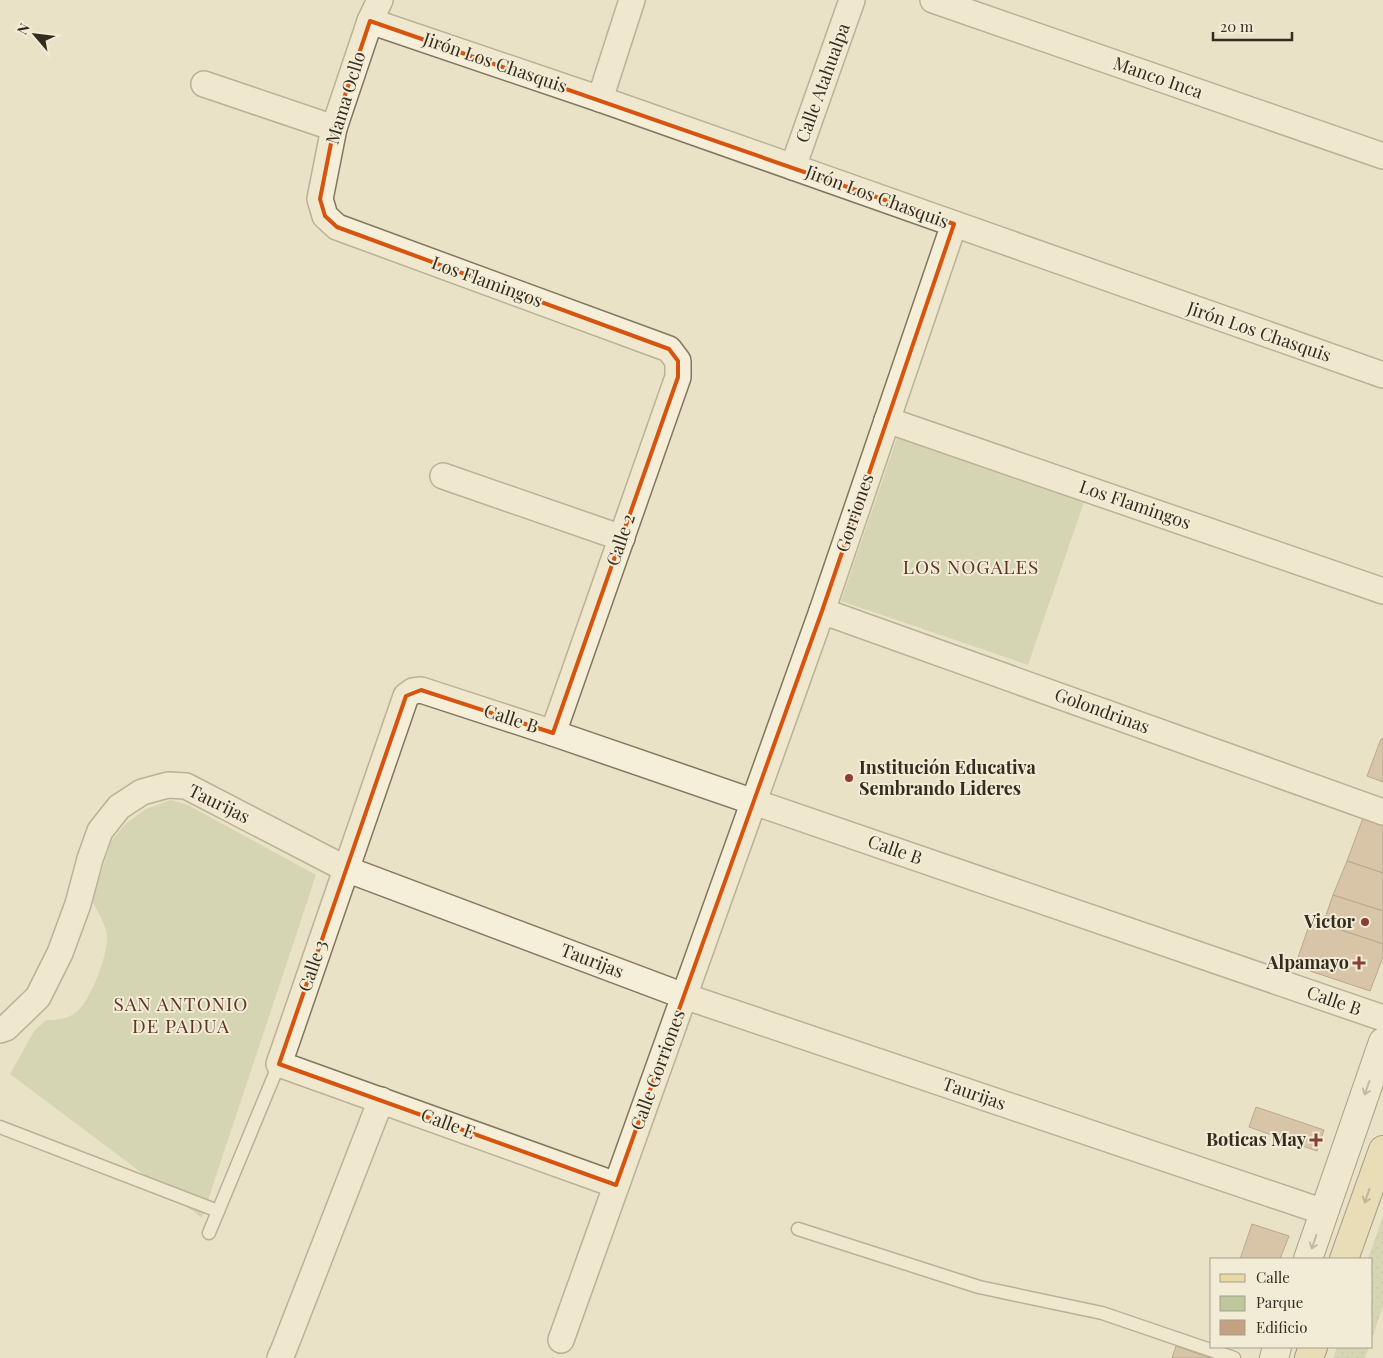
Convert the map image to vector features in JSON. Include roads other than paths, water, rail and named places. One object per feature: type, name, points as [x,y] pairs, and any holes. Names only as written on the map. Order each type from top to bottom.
[{"type":"main road","points":[[1308,1258],[1383,1042]]},
{"type":"main road","points":[[1344,1258],[1383,1150]]},
{"type":"street","points":[[600,99],[632,0]]},
{"type":"street","name":"Calle Atahualpa","points":[[793,167],[852,0]]},
{"type":"street","name":"Manco Inca","points":[[934,0],[1383,156]]},
{"type":"street","name":"Jirón Los Chasquis","points":[[375,11],[600,99],[1383,376]]},
{"type":"street","name":"Mama Ocllo","points":[[320,199],[334,128],[375,11]]},
{"type":"street","points":[[204,84],[334,128]]},
{"type":"street","name":"Los Flamingos","points":[[320,199],[325,216],[337,227],[669,349]]},
{"type":"street","name":"Gorriones","points":[[754,801],[822,611],[954,224]]},
{"type":"street","name":"Calle 2","points":[[553,733],[678,377],[678,361],[669,349]]},
{"type":"street","name":"Los Flamingos","points":[[887,420],[1383,591]]},
{"type":"street","points":[[443,476],[622,538]]},
{"type":"street","name":"Golondrinas","points":[[822,611],[1383,812]]},
{"type":"street","name":"Calle B","points":[[406,696],[413,691],[421,690],[553,733],[1383,1018]]},
{"type":"street","name":"Calle 3","points":[[279,1064],[406,696]]},
{"type":"street","name":"Taurijas","points":[[0,1030],[6,1028],[38,997],[60,953],[78,904],[100,831],[119,807],[142,792],[168,785],[186,786],[346,869],[684,996],[1324,1212]]},
{"type":"street","name":"Calle Gorriones","points":[[561,1340],[754,801]]},
{"type":"street","name":"Calle E","points":[[279,1064],[616,1185]]},
{"type":"street","points":[[288,1355],[381,1100]]},
{"type":"lane","points":[[209,1233],[279,1064]]},
{"type":"lane","points":[[0,1127],[218,1211]]},
{"type":"lane","points":[[798,1229],[979,1288],[1102,1313],[1234,1358]]},
{"type":"place","name":"Institución Educativa Sembrando Lideres","points":[[849,778]]},
{"type":"place","name":"Victor","points":[[1365,922]]},
{"type":"place","name":"Alpamayo","points":[[1359,963]]},
{"type":"place","name":"Boticas May","points":[[1316,1140]]},
{"type":"district","name":"LOS NOGALES","points":[[971,567]]},
{"type":"district","name":"SAN ANTONIO DE PADUA","points":[[181,1015]]}]
